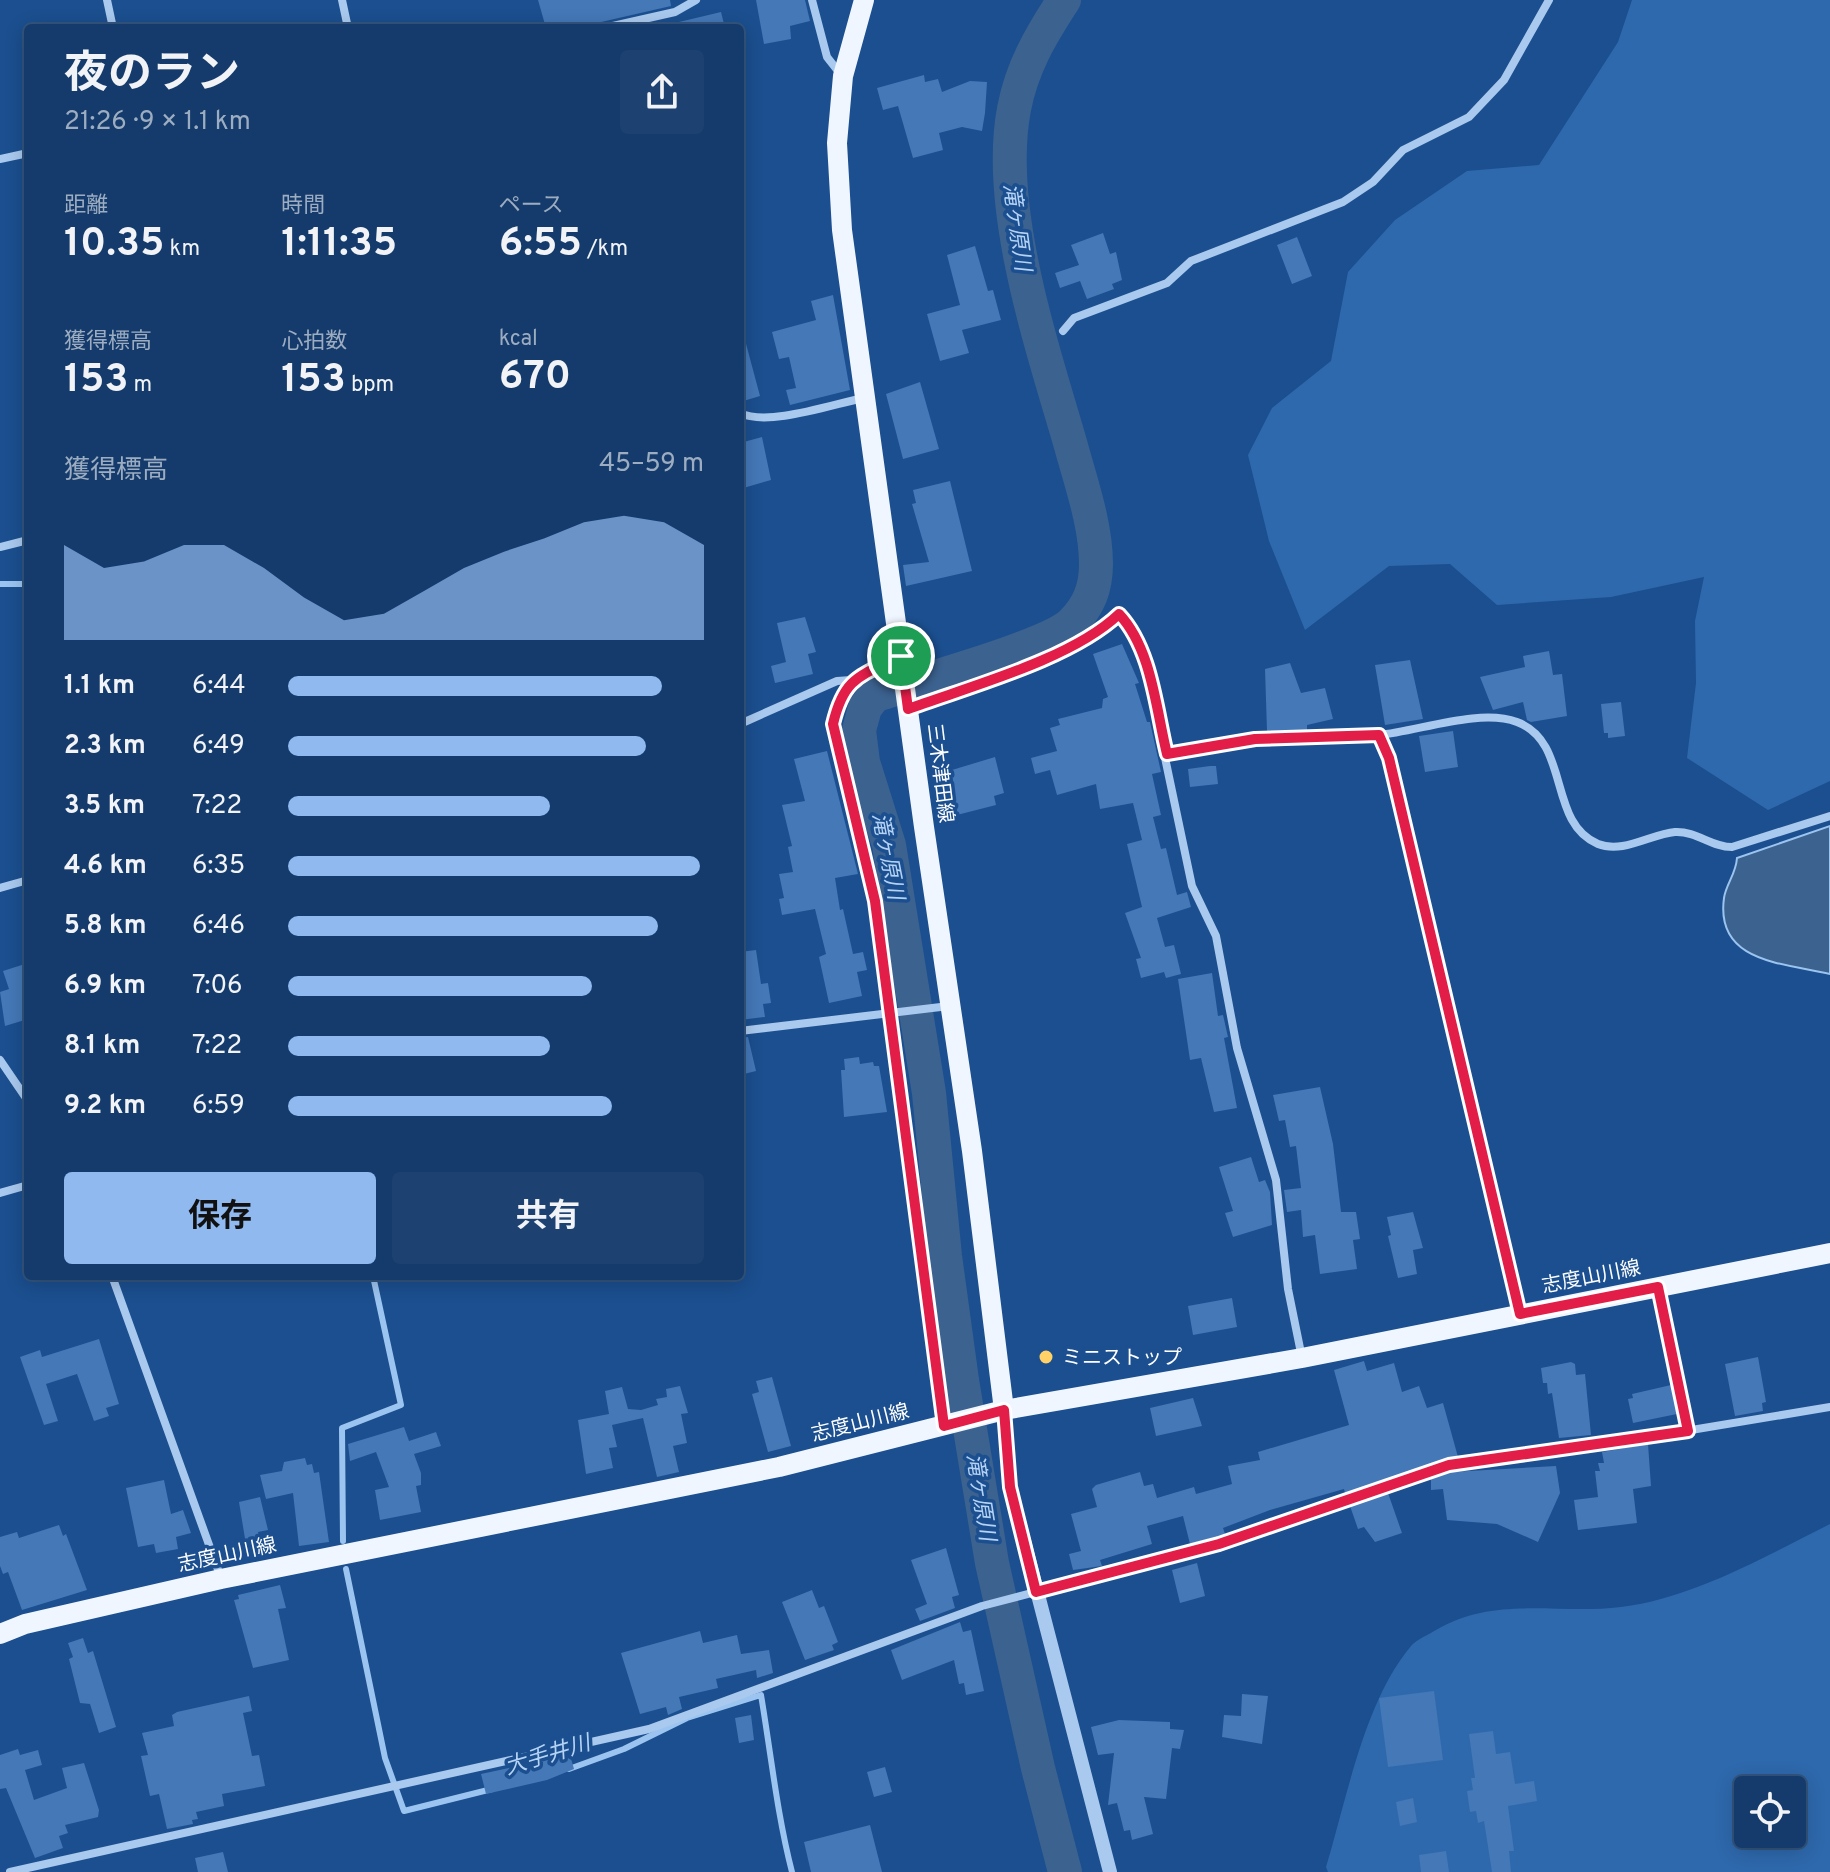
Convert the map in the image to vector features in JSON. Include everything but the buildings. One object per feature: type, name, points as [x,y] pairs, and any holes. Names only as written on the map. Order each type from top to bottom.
[{"type":"main road","name":"三木津田線","points":[[864,0],[843,76],[837,143],[840,201],[908,707],[944,1006],[986,1254],[995,1413]]},
{"type":"main road","name":"志度山川線","points":[[0,1634],[25,1624],[221,1579],[779,1467],[995,1413],[1302,1358],[1830,1253]]},
{"type":"street","points":[[107,0],[112,24]]},
{"type":"street","points":[[342,0],[347,24]]},
{"type":"street","points":[[673,0],[675,12]]},
{"type":"street","points":[[622,24],[675,12],[696,0]]},
{"type":"street","points":[[812,0],[827,57],[843,76]]},
{"type":"street","points":[[1063,331],[1074,318],[1167,283],[1191,261],[1343,202],[1373,182],[1403,150],[1469,117],[1504,80],[1549,0]]},
{"type":"street","points":[[0,159],[24,154]]},
{"type":"street","points":[[744,415],[749,418],[774,417],[864,397]]},
{"type":"street","points":[[0,547],[24,541]]},
{"type":"street","points":[[908,707],[1076,645],[1104,629],[1119,614],[1130,626],[1144,658],[1167,754],[1192,886],[1216,936],[1237,1048],[1276,1180],[1288,1289],[1302,1358]]},
{"type":"street","points":[[744,722],[837,681],[851,680],[902,664]]},
{"type":"street","points":[[851,680],[840,696],[833,724],[875,901],[887,1013],[947,1425]]},
{"type":"street","points":[[1167,754],[1255,739],[1379,735],[1494,717],[1517,722],[1536,732],[1549,750],[1567,807],[1580,830],[1598,844],[1623,845],[1673,832],[1693,833],[1718,847],[1732,847],[1830,816]]},
{"type":"street","points":[[1379,735],[1389,758],[1520,1314]]},
{"type":"street","points":[[0,888],[24,881]]},
{"type":"street","points":[[744,1031],[944,1006]]},
{"type":"street","points":[[0,1060],[24,1095]]},
{"type":"street","points":[[0,1193],[24,1186]]},
{"type":"street","points":[[113,1280],[221,1579]]},
{"type":"street","points":[[1658,1287],[1688,1431]]},
{"type":"street","points":[[10,1872],[649,1729],[982,1606],[1219,1544],[1449,1465],[1830,1407]]},
{"type":"street","points":[[995,1413],[1036,1592],[1110,1872]]},
{"type":"shaded area","points":[[1632,0],[1830,0],[1830,781],[1768,810],[1687,758],[1696,683],[1695,621],[1704,577],[1611,597],[1497,605],[1450,564],[1389,566],[1305,630],[1269,541],[1248,455],[1272,408],[1331,361],[1348,272],[1395,220],[1467,171],[1539,165],[1618,42]]},
{"type":"shaded area","points":[[1830,826],[1830,974],[1774,962],[1741,948],[1730,936],[1724,919],[1724,898],[1737,858]]},
{"type":"shaded area","points":[[1830,1524],[1830,1872],[1328,1872],[1326,1867],[1369,1722],[1395,1669],[1416,1641],[1458,1619],[1480,1613],[1526,1608],[1621,1607],[1675,1595],[1729,1574]]},
{"type":"waterway","name":"滝ヶ原川","points":[[1064,0],[1033,52],[1022,79],[1014,109],[1010,148],[1011,190],[1025,279],[1091,519],[1096,564],[1093,589],[1072,623],[1036,643],[874,696],[865,708],[859,730],[863,762],[889,845],[929,1093],[945,1256],[992,1563],[1065,1872]]},
{"type":"waterway","name":"大手井川","points":[[0,584],[24,584]]},
{"type":"waterway","name":"大手井川","points":[[343,1541],[342,1428],[401,1405],[374,1280]]},
{"type":"waterway","name":"大手井川","points":[[346,1569],[385,1758],[404,1811],[492,1789]]},
{"type":"waterway","name":"大手井川","points":[[569,1769],[624,1749],[687,1718],[761,1695],[778,1806],[792,1872]]},
{"type":"place","name":"ミニストップ","points":[[1046,1357]]},
{"type":"route","points":[[1119,614],[1130,626],[1144,658],[1167,754],[1255,739],[1379,735],[1389,758],[1520,1314],[1658,1287],[1688,1431],[1449,1465],[1219,1544],[1036,1592],[1010,1487],[1005,1454],[1004,1410],[944,1426],[887,1013],[875,901],[833,724],[840,696],[851,680],[901,656],[908,709],[1076,645],[1104,629],[1119,614]]}]
